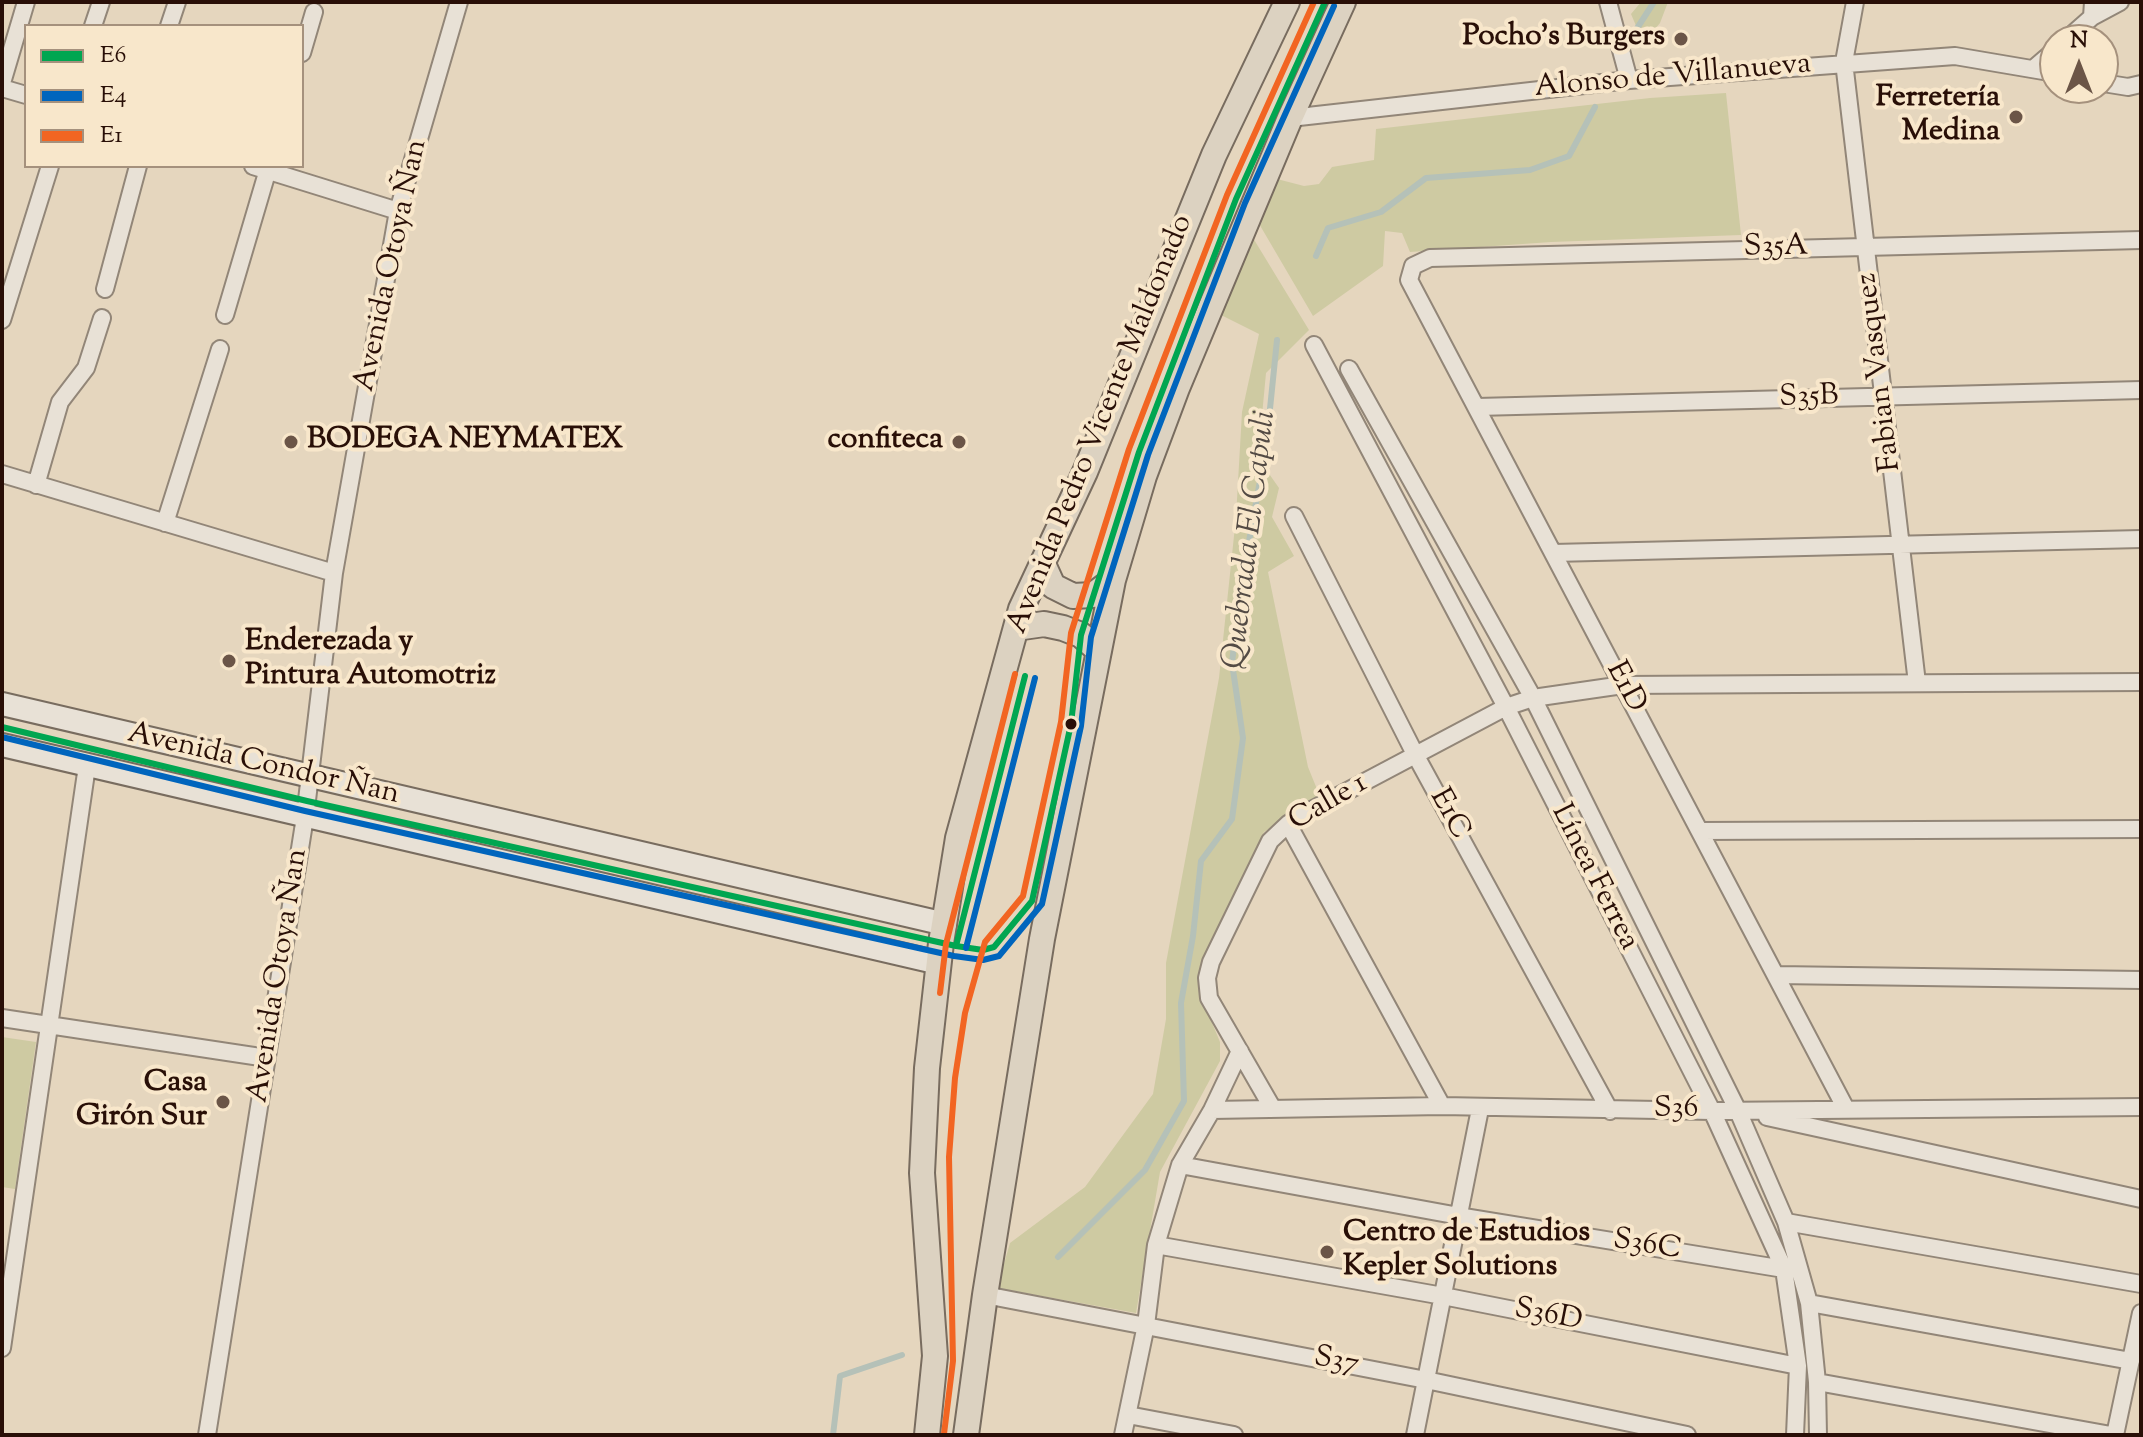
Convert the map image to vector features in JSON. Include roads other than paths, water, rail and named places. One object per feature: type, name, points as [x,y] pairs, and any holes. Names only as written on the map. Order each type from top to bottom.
[{"type":"main road","name":"Avenida Pedro Vicente Maldonado","points":[[927,1435],[935,1356],[922,1173],[927,1068],[958,838],[1021,609],[1085,472],[1214,155],[1287,2]]},
{"type":"main road","name":"Avenida Pedro Vicente Maldonado","points":[[966,1435],[985,1295],[1045,923],[1113,580],[1144,476],[1177,388],[1290,118],[1343,2]]},
{"type":"main road","points":[[1043,564],[1053,586],[1073,596],[1093,595],[1113,580]]},
{"type":"main road","points":[[1016,628],[1044,624],[1063,628],[1081,635],[1099,651]]},
{"type":"main road","name":"Avenida Condor Ñan","points":[[2,704],[945,924]]},
{"type":"main road","name":"Avenida Condor Ñan","points":[[2,745],[939,963]]},
{"type":"street","points":[[24,94],[2,85],[26,2]]},
{"type":"street","points":[[94,24],[101,2]]},
{"type":"street","points":[[170,24],[177,2]]},
{"type":"street","name":"Avenida Otoya Ñan","points":[[207,1435],[305,817],[334,573],[398,211],[459,2]]},
{"type":"street","points":[[1608,2],[1629,80]]},
{"type":"street","name":"Fabian Vasquez","points":[[1855,2],[1844,62],[1917,683]]},
{"type":"street","points":[[2092,9],[2120,2]]},
{"type":"street","points":[[304,46],[314,12]]},
{"type":"street","name":"Alonso de Villanueva","points":[[1290,118],[1629,80],[1844,62],[1955,56],[2039,70]]},
{"type":"street","points":[[2033,69],[2039,64]]},
{"type":"street","points":[[2119,86],[2141,84]]},
{"type":"street","points":[[2,320],[49,168]]},
{"type":"street","points":[[105,289],[137,168]]},
{"type":"street","points":[[225,315],[264,168],[398,211]]},
{"type":"street","name":"S35A","points":[[1413,266],[1430,258],[2141,240]]},
{"type":"street","name":"E1D","points":[[1413,266],[1409,280],[1846,1109]]},
{"type":"street","points":[[36,485],[60,402],[86,368],[102,318]]},
{"type":"street","name":"Línea Ferrea","points":[[1314,345],[1506,707],[1712,1111],[1784,1269],[1798,1366],[1795,1435]]},
{"type":"street","points":[[165,523],[220,349]]},
{"type":"street","name":"Línea Ferrea","points":[[1349,369],[1533,698],[1738,1111],[1786,1222],[1809,1303],[1817,1382],[1818,1435]]},
{"type":"street","name":"S35B","points":[[1477,407],[2141,390]]},
{"type":"street","points":[[2,474],[334,573]]},
{"type":"street","name":"E1C","points":[[1294,516],[1416,756],[1610,1111]]},
{"type":"street","points":[[1553,553],[2141,539]]},
{"type":"street","name":"Calle 1","points":[[1273,1109],[1209,998],[1207,978],[1211,962],[1270,841],[1288,824],[1506,707],[1533,698],[1623,685],[2141,682]]},
{"type":"street","points":[[2,1348],[10,1230],[49,1025],[87,766]]},
{"type":"street","points":[[1288,824],[1442,1106]]},
{"type":"street","points":[[1700,831],[2141,829]]},
{"type":"street","points":[[1776,975],[2141,980]]},
{"type":"street","points":[[2,1018],[267,1058]]},
{"type":"street","points":[[1123,1435],[1146,1325],[1156,1245],[1180,1165],[1212,1110],[1240,1051]]},
{"type":"street","name":"S36","points":[[1212,1110],[1442,1106],[1610,1111],[2141,1107]]},
{"type":"street","points":[[1415,1435],[1480,1109]]},
{"type":"street","points":[[1738,1111],[2141,1199]]},
{"type":"street","name":"S36C","points":[[1180,1165],[1459,1216],[1784,1269]]},
{"type":"street","points":[[1786,1222],[2141,1284]]},
{"type":"street","name":"S36D","points":[[1156,1245],[1443,1296],[1798,1366]]},
{"type":"street","name":"S37","points":[[985,1295],[1426,1380],[1687,1435]]},
{"type":"street","points":[[1809,1303],[2131,1361]]},
{"type":"street","points":[[1817,1382],[2113,1435],[2141,1313]]},
{"type":"street","points":[[1128,1415],[1234,1435]]},
{"type":"waterway","name":"Quebrada El Capuli","points":[[1634,33],[1654,2]]},
{"type":"waterway","name":"Quebrada El Capuli","points":[[1316,256],[1328,228],[1381,212],[1426,178],[1530,170],[1569,156],[1595,107]]},
{"type":"waterway","name":"Quebrada El Capuli","points":[[1058,1257],[1145,1170],[1184,1101],[1181,1003],[1193,936],[1201,861],[1232,819],[1243,738],[1232,663],[1241,585],[1266,448],[1277,340]]},
{"type":"waterway","name":"Quebrada El Capuli","points":[[833,1435],[840,1376],[902,1355]]},
{"type":"place","name":"Pocho's Burgers","points":[[1681,39]]},
{"type":"place","name":"Ferretería Medina","points":[[2016,117]]},
{"type":"place","name":"BODEGA NEYMATEX","points":[[291,442]]},
{"type":"place","name":"confiteca","points":[[959,442]]},
{"type":"place","name":"Enderezada y Pintura Automotriz","points":[[229,661]]},
{"type":"place","name":"Casa Girón Sur","points":[[223,1102]]},
{"type":"place","name":"Centro de Estudios Kepler Solutions","points":[[1327,1252]]}]
